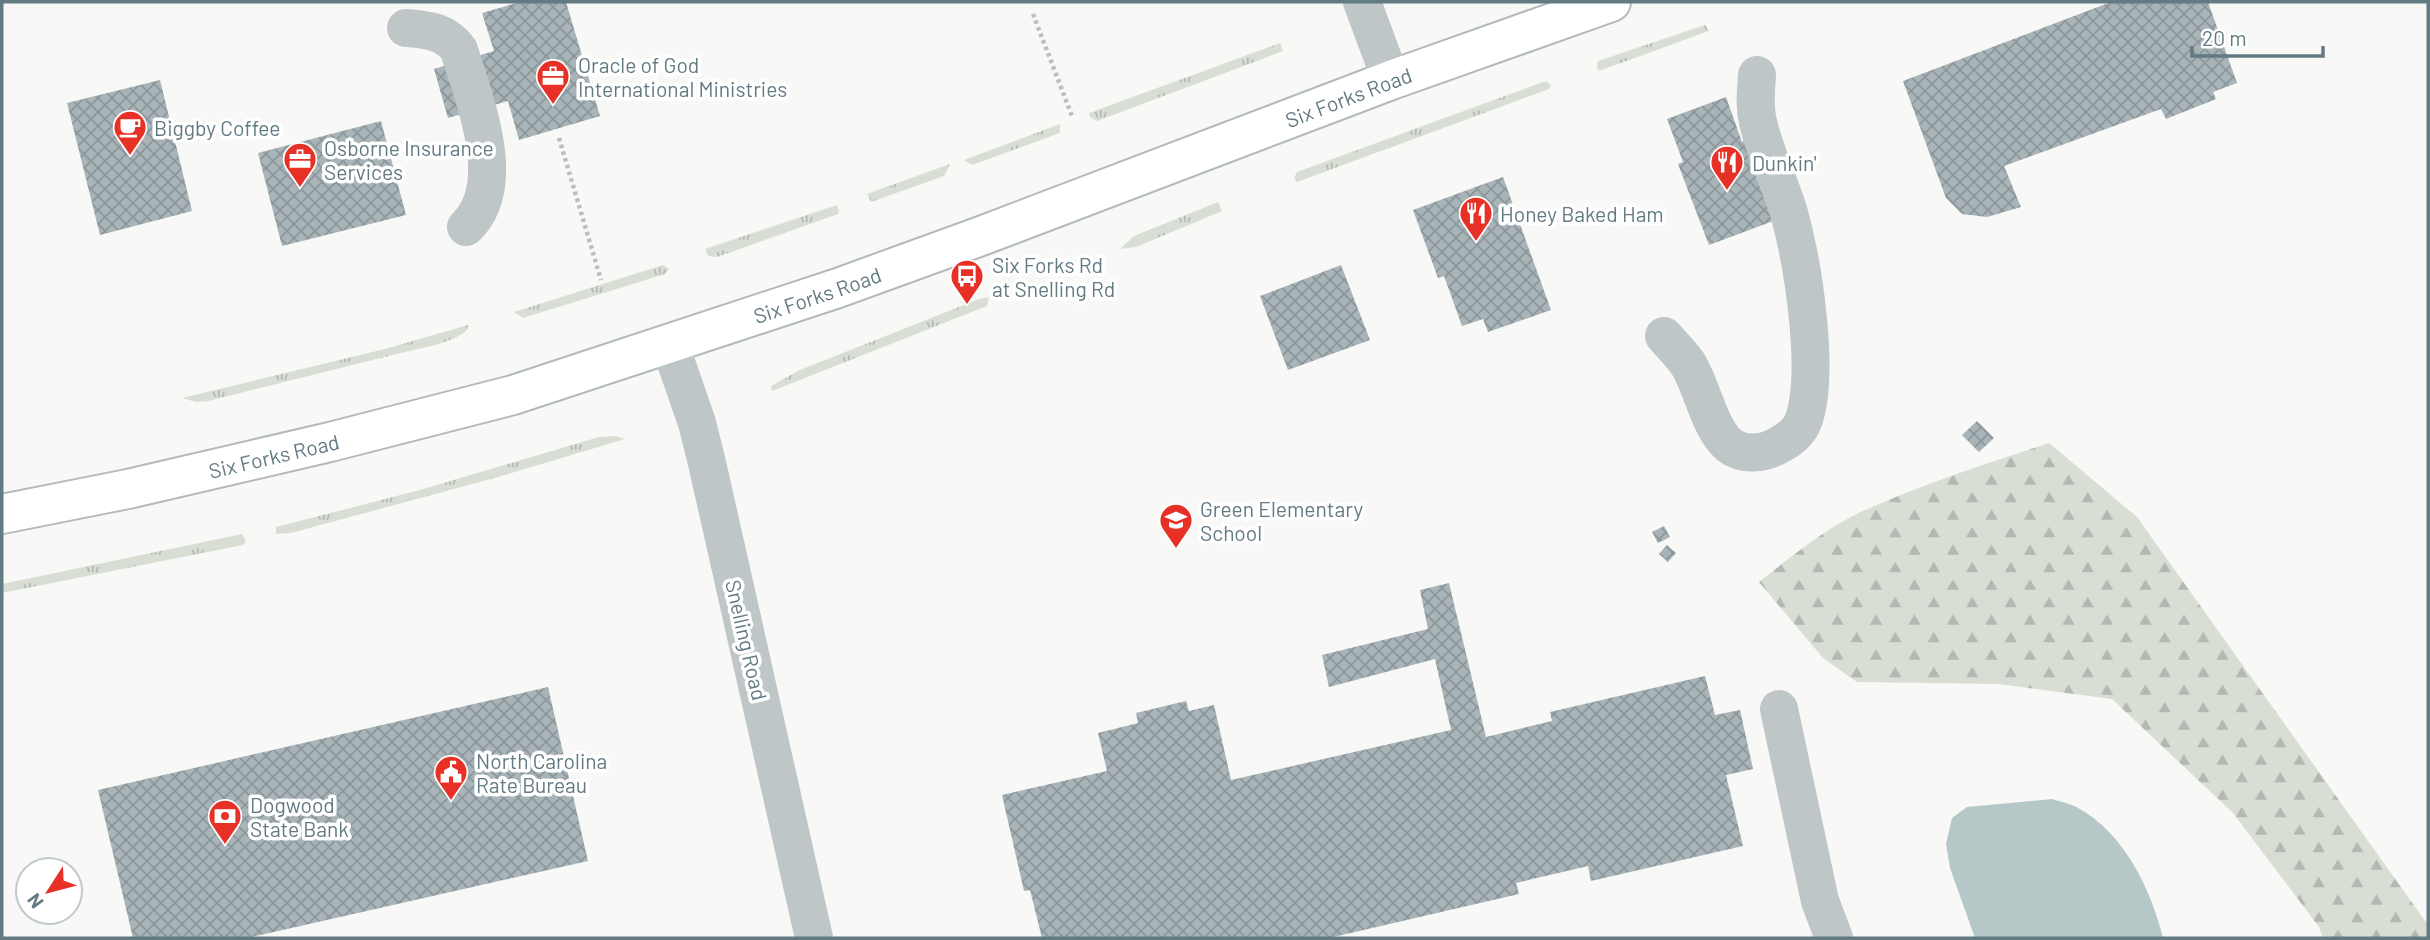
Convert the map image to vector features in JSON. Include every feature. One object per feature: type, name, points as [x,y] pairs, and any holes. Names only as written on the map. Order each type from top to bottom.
[{"type":"main road","name":"Six Forks Road","points":[[2,514],[128,489],[330,442],[513,395],[670,345],[981,236],[1391,80],[1611,2]]},
{"type":"street","points":[[1362,2],[1391,80]]},
{"type":"street","points":[[406,28],[435,31],[452,39],[459,50],[484,135],[488,186],[482,207],[466,227]]},
{"type":"street","points":[[1664,336],[1688,365],[1726,443],[1741,453],[1758,453],[1776,447],[1795,435],[1804,420],[1810,383],[1810,331],[1788,213],[1758,124],[1755,98],[1757,75]]},
{"type":"street","name":"Snelling Road","points":[[670,345],[697,423],[707,463],[814,938]]},
{"type":"street","points":[[1779,709],[1820,901],[1834,938]]},
{"type":"path","points":[[1033,14],[1072,116]]},
{"type":"path","points":[[559,138],[601,280]]},
{"type":"green space","points":[[1705,25],[1709,31],[1599,71],[1597,68],[1598,61]]},
{"type":"green space","points":[[1280,43],[1283,51],[1097,121],[1090,117],[1089,113]]},
{"type":"green space","points":[[1543,82],[1551,85],[1549,89],[1297,182],[1294,178],[1297,172]]},
{"type":"green space","points":[[1060,124],[1060,133],[972,165],[964,160]]},
{"type":"green space","points":[[950,164],[944,176],[871,202],[867,194]]},
{"type":"green space","points":[[1218,202],[1222,211],[1136,247],[1120,249],[1134,236]]},
{"type":"green space","points":[[837,205],[838,214],[717,257],[708,256],[705,249]]},
{"type":"green space","points":[[663,265],[669,269],[665,274],[523,318],[514,312]]},
{"type":"green space","points":[[989,297],[987,306],[772,391],[771,386],[800,370]]},
{"type":"green space","points":[[468,325],[468,329],[455,338],[425,348],[208,401],[196,402],[182,398],[385,349]]},
{"type":"green space","points":[[615,436],[625,439],[498,477],[291,533],[276,534],[276,527],[420,490],[599,437]]},
{"type":"green space","points":[[2049,443],[2137,517],[2428,925],[2428,938],[2323,938],[2319,927],[2233,813],[2112,699],[1999,684],[1857,682],[1823,658],[1759,582],[1821,535],[1861,512],[1931,483]]},
{"type":"green space","points":[[242,534],[246,541],[243,545],[2,593],[2,584]]},
{"type":"shaded area","points":[[2052,799],[2075,806],[2094,819],[2122,847],[2143,882],[2163,938],[1975,938],[1950,868],[1946,844],[1952,818],[1967,807]]},
{"type":"building","points":[[520,2],[566,2],[600,116],[519,140],[508,101],[448,118],[434,69],[494,51],[482,13]]},
{"type":"building","points":[[2111,2],[2208,2],[2237,83],[2213,92],[2216,99],[2166,119],[2161,109],[2004,166],[2021,207],[1987,217],[1962,214],[1946,198],[1903,81]]},
{"type":"building","name":"Biggby Coffee","points":[[160,80],[192,211],[100,235],[67,103]]},
{"type":"building","name":"Dunkin'","points":[[1726,97],[1742,142],[1746,140],[1776,220],[1709,245],[1678,164],[1683,162],[1667,119]]},
{"type":"building","points":[[381,121],[406,215],[282,246],[258,153]]},
{"type":"building","name":"Honey Baked Ham","points":[[1503,177],[1551,310],[1488,332],[1483,319],[1462,326],[1444,276],[1438,278],[1413,210]]},
{"type":"building","points":[[1341,265],[1370,340],[1288,370],[1260,296]]},
{"type":"building","points":[[1977,421],[1994,438],[1979,452],[1962,435]]},
{"type":"building","points":[[1664,526],[1670,537],[1658,543],[1652,532]]},
{"type":"building","points":[[1667,545],[1676,553],[1668,562],[1659,554]]},
{"type":"building","points":[[1449,583],[1486,737],[1552,721],[1550,712],[1705,676],[1715,715],[1740,710],[1753,769],[1726,775],[1743,846],[1591,881],[1588,866],[1516,883],[1519,894],[1329,938],[1042,938],[1030,890],[1024,891],[1002,795],[1107,771],[1098,733],[1138,723],[1136,713],[1186,701],[1189,711],[1214,705],[1231,780],[1451,730],[1435,659],[1329,687],[1322,655],[1428,629],[1420,590]]},
{"type":"building","points":[[548,687],[588,861],[247,938],[133,938],[98,790]]},
{"type":"place","name":"Oracle of God International Ministries","points":[[553,106]]},
{"type":"place","name":"Biggby Coffee","points":[[130,157]]},
{"type":"place","name":"Osborne Insurance Services","points":[[300,189]]},
{"type":"place","name":"Dunkin'","points":[[1727,192]]},
{"type":"place","name":"Honey Baked Ham","points":[[1476,243]]},
{"type":"place","name":"Six Forks Rd at Snelling Rd","points":[[967,306]]},
{"type":"place","name":"Green Elementary School","points":[[1176,550]]},
{"type":"place","name":"North Carolina Rate Bureau","points":[[451,802]]},
{"type":"place","name":"Dogwood State Bank","points":[[225,846]]}]
